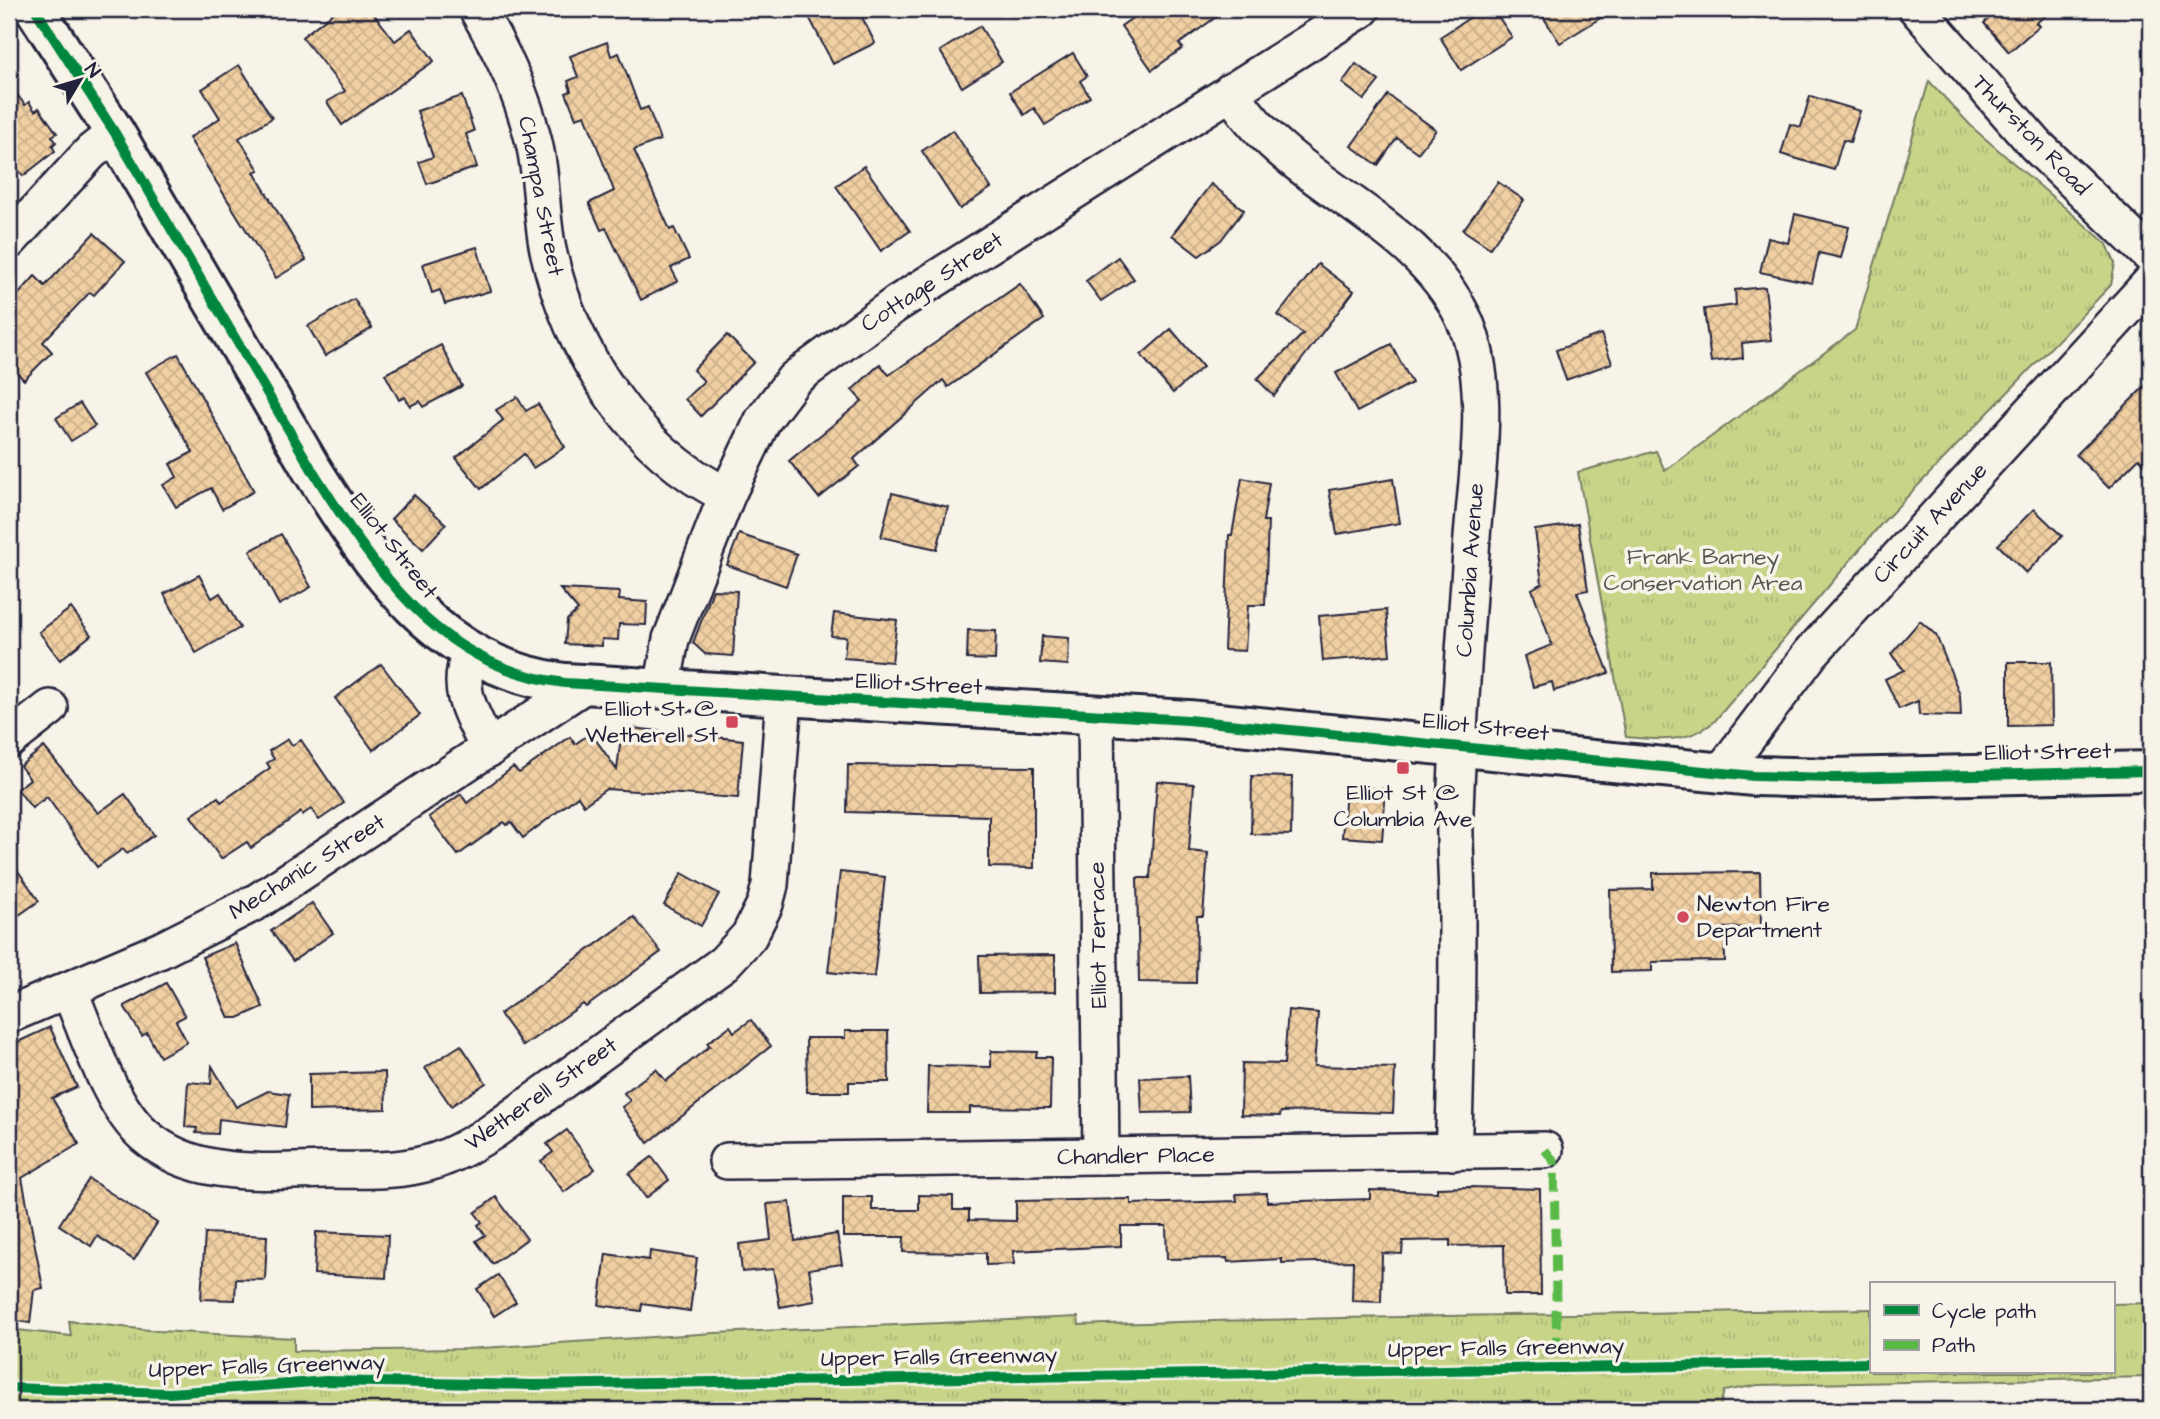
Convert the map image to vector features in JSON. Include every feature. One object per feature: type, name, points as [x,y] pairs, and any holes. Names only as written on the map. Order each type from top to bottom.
[{"type":"street","name":"Elliot Street","points":[[35,9],[115,133],[311,468],[347,523],[414,608],[470,654],[524,677],[586,684],[783,697],[1188,720],[1459,745],[1720,774],[1825,778],[2151,771]]},
{"type":"street","name":"Champa Street","points":[[477,9],[500,51],[532,135],[548,248],[560,291],[579,339],[629,418],[678,466],[727,495]]},
{"type":"street","name":"Cottage Street","points":[[662,689],[671,639],[727,495],[763,420],[786,388],[812,363],[895,304],[1362,9]]},
{"type":"street","name":"Thurston Road","points":[[1917,9],[2036,145],[2151,256]]},
{"type":"street","name":"Columbia Avenue","points":[[1231,91],[1250,121],[1276,147],[1386,228],[1423,261],[1451,296],[1471,337],[1477,360],[1479,411],[1455,812],[1457,980],[1453,1153]]},
{"type":"street","points":[[9,241],[90,152],[115,133]]},
{"type":"street","name":"Circuit Avenue","points":[[1720,774],[1811,653],[2151,282]]},
{"type":"street","points":[[470,654],[462,690],[489,749]]},
{"type":"street","name":"Mechanic Street","points":[[9,1015],[161,950],[258,901],[586,684]]},
{"type":"street","name":"Wetherell Street","points":[[69,990],[113,1090],[131,1121],[158,1145],[189,1161],[246,1172],[381,1169],[421,1165],[458,1152],[492,1132],[707,976],[749,936],[765,904],[770,885],[783,697]]},
{"type":"street","points":[[9,740],[50,708]]},
{"type":"street","name":"Elliot Terrace","points":[[1096,715],[1101,1156]]},
{"type":"street","name":"Chandler Place","points":[[727,1161],[1545,1150]]},
{"type":"green space","name":"Frank Barney Conservation Area","points":[[1929,81],[1974,129],[2107,244],[2115,263],[2111,285],[1882,523],[1714,722],[1693,734],[1672,739],[1626,737],[1578,472],[1656,451],[1665,471],[1855,330]]},
{"type":"green space","points":[[2151,1303],[2151,1377],[1758,1385],[1724,1391],[1719,1410],[1541,1410],[1523,1404],[1396,1410],[779,1407],[668,1410],[9,1410],[9,1329],[71,1336],[69,1321],[158,1331],[294,1338],[294,1351],[466,1349],[715,1333],[1078,1317],[1079,1325],[1870,1309],[1870,1374],[2114,1374],[2114,1304]]},
{"type":"building","points":[[338,9],[370,9],[395,41],[411,29],[434,61],[342,125],[327,102],[345,91],[302,37]]},
{"type":"building","points":[[805,9],[858,9],[875,43],[833,64]]},
{"type":"building","points":[[1145,9],[1227,9],[1179,44],[1183,48],[1152,70],[1121,26]]},
{"type":"building","points":[[1483,9],[1493,9],[1512,37],[1461,70],[1440,37]]},
{"type":"building","points":[[1538,9],[1615,9],[1560,43]]},
{"type":"building","points":[[2000,9],[2054,9],[2036,23],[2039,26],[2009,52],[1984,23]]},
{"type":"building","points":[[980,26],[1002,62],[962,87],[940,51]]},
{"type":"building","points":[[607,42],[611,56],[619,53],[640,110],[648,107],[660,140],[634,150],[670,230],[674,228],[689,259],[671,268],[678,281],[641,300],[606,228],[601,230],[589,203],[614,191],[585,115],[576,118],[566,93],[571,91],[568,81],[578,77],[570,56]]},
{"type":"building","points":[[1073,53],[1087,76],[1080,81],[1090,97],[1045,125],[1034,108],[1024,115],[1010,92]]},
{"type":"building","points":[[1356,64],[1379,81],[1364,100],[1342,83]]},
{"type":"building","points":[[239,65],[272,118],[239,138],[259,170],[254,172],[306,260],[276,278],[189,138],[220,118],[202,89]]},
{"type":"building","points":[[9,84],[25,105],[29,102],[35,111],[39,108],[57,133],[52,136],[56,142],[52,146],[55,151],[23,176],[9,156]]},
{"type":"building","points":[[1388,95],[1436,130],[1418,153],[1397,138],[1378,165],[1351,146]]},
{"type":"building","points":[[462,96],[474,131],[466,134],[477,167],[427,184],[419,162],[433,157],[417,111]]},
{"type":"building","points":[[1810,96],[1860,111],[1850,142],[1843,140],[1834,170],[1781,154],[1790,124],[1801,127]]},
{"type":"building","points":[[953,130],[991,188],[960,209],[922,151]]},
{"type":"building","points":[[864,166],[910,231],[881,251],[836,186]]},
{"type":"building","points":[[1498,182],[1524,200],[1490,248],[1463,230]]},
{"type":"building","points":[[1211,184],[1244,210],[1221,240],[1199,256],[1172,235]]},
{"type":"building","points":[[1795,214],[1849,227],[1841,258],[1819,253],[1812,283],[1760,272],[1768,238],[1788,243]]},
{"type":"building","points":[[94,233],[125,261],[94,295],[90,292],[43,342],[52,352],[24,380],[9,364],[9,305],[35,276],[45,286]]},
{"type":"building","points":[[477,247],[490,291],[445,304],[440,290],[432,293],[423,264]]},
{"type":"building","points":[[1118,257],[1134,279],[1101,301],[1086,281]]},
{"type":"building","points":[[1318,264],[1354,291],[1274,396],[1257,379],[1303,334],[1278,315]]},
{"type":"building","points":[[1020,284],[1044,319],[948,387],[943,380],[854,459],[859,466],[819,498],[789,461],[862,401],[852,390],[880,364],[889,375]]},
{"type":"building","points":[[1765,287],[1771,340],[1742,343],[1743,358],[1711,362],[1704,309],[1736,305],[1735,290]]},
{"type":"building","points":[[354,299],[372,328],[325,356],[308,326]]},
{"type":"building","points":[[1171,329],[1203,367],[1173,393],[1141,355]]},
{"type":"building","points":[[1601,334],[1612,363],[1566,380],[1556,350]]},
{"type":"building","points":[[727,335],[754,362],[701,416],[685,399],[704,381],[693,370]]},
{"type":"building","points":[[1391,344],[1412,383],[1357,412],[1336,373]]},
{"type":"building","points":[[441,345],[462,386],[423,407],[420,401],[410,406],[405,397],[399,400],[385,374]]},
{"type":"building","points":[[178,354],[254,491],[222,509],[211,488],[176,507],[163,485],[177,477],[170,464],[193,452],[146,372]]},
{"type":"building","points":[[2151,380],[2151,471],[2139,458],[2109,488],[2076,455]]},
{"type":"building","points":[[517,397],[526,411],[538,404],[565,447],[533,468],[524,454],[481,489],[456,458],[503,420],[496,410]]},
{"type":"building","points":[[80,403],[95,426],[71,441],[56,418]]},
{"type":"building","points":[[1242,478],[1269,483],[1263,521],[1268,521],[1265,605],[1248,605],[1245,651],[1224,650],[1229,535],[1232,535]]},
{"type":"building","points":[[1393,479],[1400,523],[1337,534],[1329,490]]},
{"type":"building","points":[[892,493],[948,507],[937,549],[881,537]]},
{"type":"building","points":[[414,495],[446,524],[423,549],[391,519]]},
{"type":"building","points":[[2034,509],[2062,536],[2026,573],[1998,545]]},
{"type":"building","points":[[1578,524],[1588,590],[1577,592],[1609,673],[1554,691],[1552,682],[1533,687],[1524,656],[1552,645],[1532,589],[1542,583],[1535,530]]},
{"type":"building","points":[[281,534],[311,587],[279,605],[250,551]]},
{"type":"building","points":[[739,534],[797,554],[786,586],[727,565]]},
{"type":"building","points":[[199,575],[212,598],[220,593],[240,628],[196,653],[164,594]]},
{"type":"building","points":[[560,589],[620,592],[619,600],[647,602],[646,625],[619,624],[618,640],[602,639],[602,646],[565,644],[567,620],[578,610]]},
{"type":"building","points":[[713,590],[737,591],[733,656],[705,654],[693,643]]},
{"type":"building","points":[[71,608],[91,635],[60,660],[39,632]]},
{"type":"building","points":[[1386,610],[1390,655],[1323,661],[1319,616]]},
{"type":"building","points":[[834,613],[897,620],[892,662],[844,658],[846,637],[831,636]]},
{"type":"building","points":[[1920,621],[1936,635],[1960,695],[1961,716],[1919,715],[1918,701],[1899,709],[1885,679],[1904,670],[1891,654]]},
{"type":"building","points":[[968,630],[996,631],[995,660],[967,659]]},
{"type":"building","points":[[1042,636],[1069,638],[1068,665],[1040,663]]},
{"type":"building","points":[[2008,662],[2051,662],[2052,725],[2008,726]]},
{"type":"building","points":[[381,664],[420,715],[373,750],[335,698]]},
{"type":"building","points":[[622,727],[743,740],[738,798],[606,789],[584,805],[578,796],[523,838],[511,822],[507,825],[504,822],[458,855],[429,817],[461,794],[467,803],[513,767],[519,773],[570,737],[575,744],[591,733],[617,770]]},
{"type":"building","points":[[288,739],[292,745],[301,740],[344,803],[319,820],[311,809],[302,815],[301,812],[251,848],[247,842],[221,859],[191,816],[218,797],[221,802],[270,768],[267,763],[274,759],[269,751]]},
{"type":"building","points":[[44,747],[98,813],[125,794],[154,835],[127,854],[123,849],[97,867],[47,797],[32,808],[17,789],[30,779],[20,766]]},
{"type":"building","points":[[848,765],[1034,767],[1034,868],[989,867],[989,816],[847,812]]},
{"type":"building","points":[[1252,776],[1292,777],[1291,835],[1251,834]]},
{"type":"building","points":[[1157,781],[1194,784],[1189,851],[1208,853],[1203,916],[1197,916],[1196,983],[1139,982],[1137,878],[1150,878]]},
{"type":"building","points":[[1363,788],[1386,789],[1382,840],[1342,837],[1346,792],[1363,793]]},
{"type":"building","points":[[9,858],[39,901],[9,922]]},
{"type":"building","points":[[840,872],[885,877],[874,977],[828,972]]},
{"type":"building","points":[[1760,872],[1761,927],[1724,928],[1725,961],[1652,962],[1652,971],[1611,972],[1610,890],[1653,889],[1653,873]]},
{"type":"building","points":[[682,873],[719,894],[701,926],[664,905]]},
{"type":"building","points":[[312,903],[333,933],[293,961],[271,931]]},
{"type":"building","points":[[634,917],[661,952],[586,1007],[583,1004],[523,1046],[500,1014]]},
{"type":"building","points":[[235,943],[263,1007],[238,1018],[229,1018],[202,957]]},
{"type":"building","points":[[1055,955],[1055,992],[980,993],[979,956]]},
{"type":"building","points":[[166,983],[185,1016],[176,1021],[187,1042],[160,1057],[147,1033],[142,1036],[124,1006]]},
{"type":"building","points":[[1288,1010],[1318,1013],[1314,1066],[1395,1068],[1393,1113],[1327,1111],[1281,1112],[1280,1116],[1241,1115],[1242,1063],[1284,1064]]},
{"type":"building","points":[[751,1020],[771,1046],[648,1143],[622,1107],[630,1101],[624,1093],[656,1069],[666,1081],[710,1046],[707,1043],[730,1026],[734,1032]]},
{"type":"building","points":[[50,1027],[77,1087],[52,1098],[79,1144],[22,1178],[43,1288],[34,1290],[30,1323],[9,1319],[9,1046]]},
{"type":"building","points":[[845,1031],[888,1031],[889,1082],[849,1082],[849,1092],[807,1092],[806,1038],[845,1038]]},
{"type":"building","points":[[461,1045],[486,1083],[451,1106],[425,1068]]},
{"type":"building","points":[[991,1051],[1037,1052],[1036,1057],[1051,1057],[1050,1108],[970,1107],[970,1113],[927,1113],[928,1066],[991,1067]]},
{"type":"building","points":[[212,1066],[236,1107],[268,1091],[289,1094],[285,1127],[219,1119],[218,1134],[196,1133],[197,1128],[185,1127],[188,1082],[211,1084]]},
{"type":"building","points":[[385,1072],[386,1109],[309,1111],[309,1074]]},
{"type":"building","points":[[1188,1076],[1190,1112],[1142,1113],[1140,1078]]},
{"type":"building","points":[[567,1130],[595,1169],[564,1192],[541,1161],[553,1152],[547,1144]]},
{"type":"building","points":[[652,1157],[669,1180],[646,1198],[629,1174]]},
{"type":"building","points":[[89,1179],[157,1223],[134,1260],[97,1236],[91,1246],[59,1225]]},
{"type":"building","points":[[1437,1188],[1540,1189],[1541,1295],[1505,1295],[1504,1245],[1450,1246],[1450,1240],[1403,1241],[1402,1254],[1382,1253],[1381,1302],[1352,1301],[1353,1261],[1282,1263],[1282,1259],[1228,1262],[1227,1258],[1167,1259],[1166,1226],[1121,1226],[1121,1246],[1013,1251],[1014,1264],[986,1265],[986,1253],[903,1252],[904,1237],[843,1237],[843,1197],[872,1197],[872,1210],[919,1210],[919,1195],[953,1196],[953,1210],[969,1210],[969,1220],[1016,1221],[1016,1201],[1131,1199],[1131,1204],[1237,1201],[1236,1194],[1267,1193],[1267,1202],[1370,1199],[1370,1190],[1437,1192]]},
{"type":"building","points":[[496,1197],[527,1239],[493,1264],[476,1241],[485,1235],[478,1225],[482,1222],[475,1213]]},
{"type":"building","points":[[790,1202],[795,1241],[837,1234],[842,1264],[809,1269],[815,1301],[780,1307],[773,1269],[742,1272],[739,1244],[771,1240],[767,1204]]},
{"type":"building","points":[[316,1232],[388,1235],[386,1278],[314,1274]]},
{"type":"building","points":[[205,1233],[267,1236],[265,1280],[236,1279],[235,1300],[201,1299]]},
{"type":"building","points":[[650,1251],[697,1258],[690,1311],[642,1304],[641,1311],[599,1305],[606,1254],[649,1260]]},
{"type":"building","points":[[498,1275],[516,1302],[494,1316],[477,1289]]},
{"type":"marked path","points":[[1545,1150],[1554,1161],[1557,1368]]},
{"type":"cycle path","points":[[35,9],[115,133],[311,468],[359,542],[414,607],[445,635],[481,657],[520,674],[565,683],[1188,720],[1754,776],[1834,778],[2151,771]]},
{"type":"cycle path","name":"Upper Falls Greenway","points":[[9,1388],[170,1393],[326,1381],[535,1385],[1870,1363]]},
{"type":"place","name":"Elliot St @ Wetherell St","points":[[732,722]]},
{"type":"place","name":"Elliot St @ Columbia Ave","points":[[1403,768]]},
{"type":"place","name":"Newton Fire Department","points":[[1683,917]]}]
